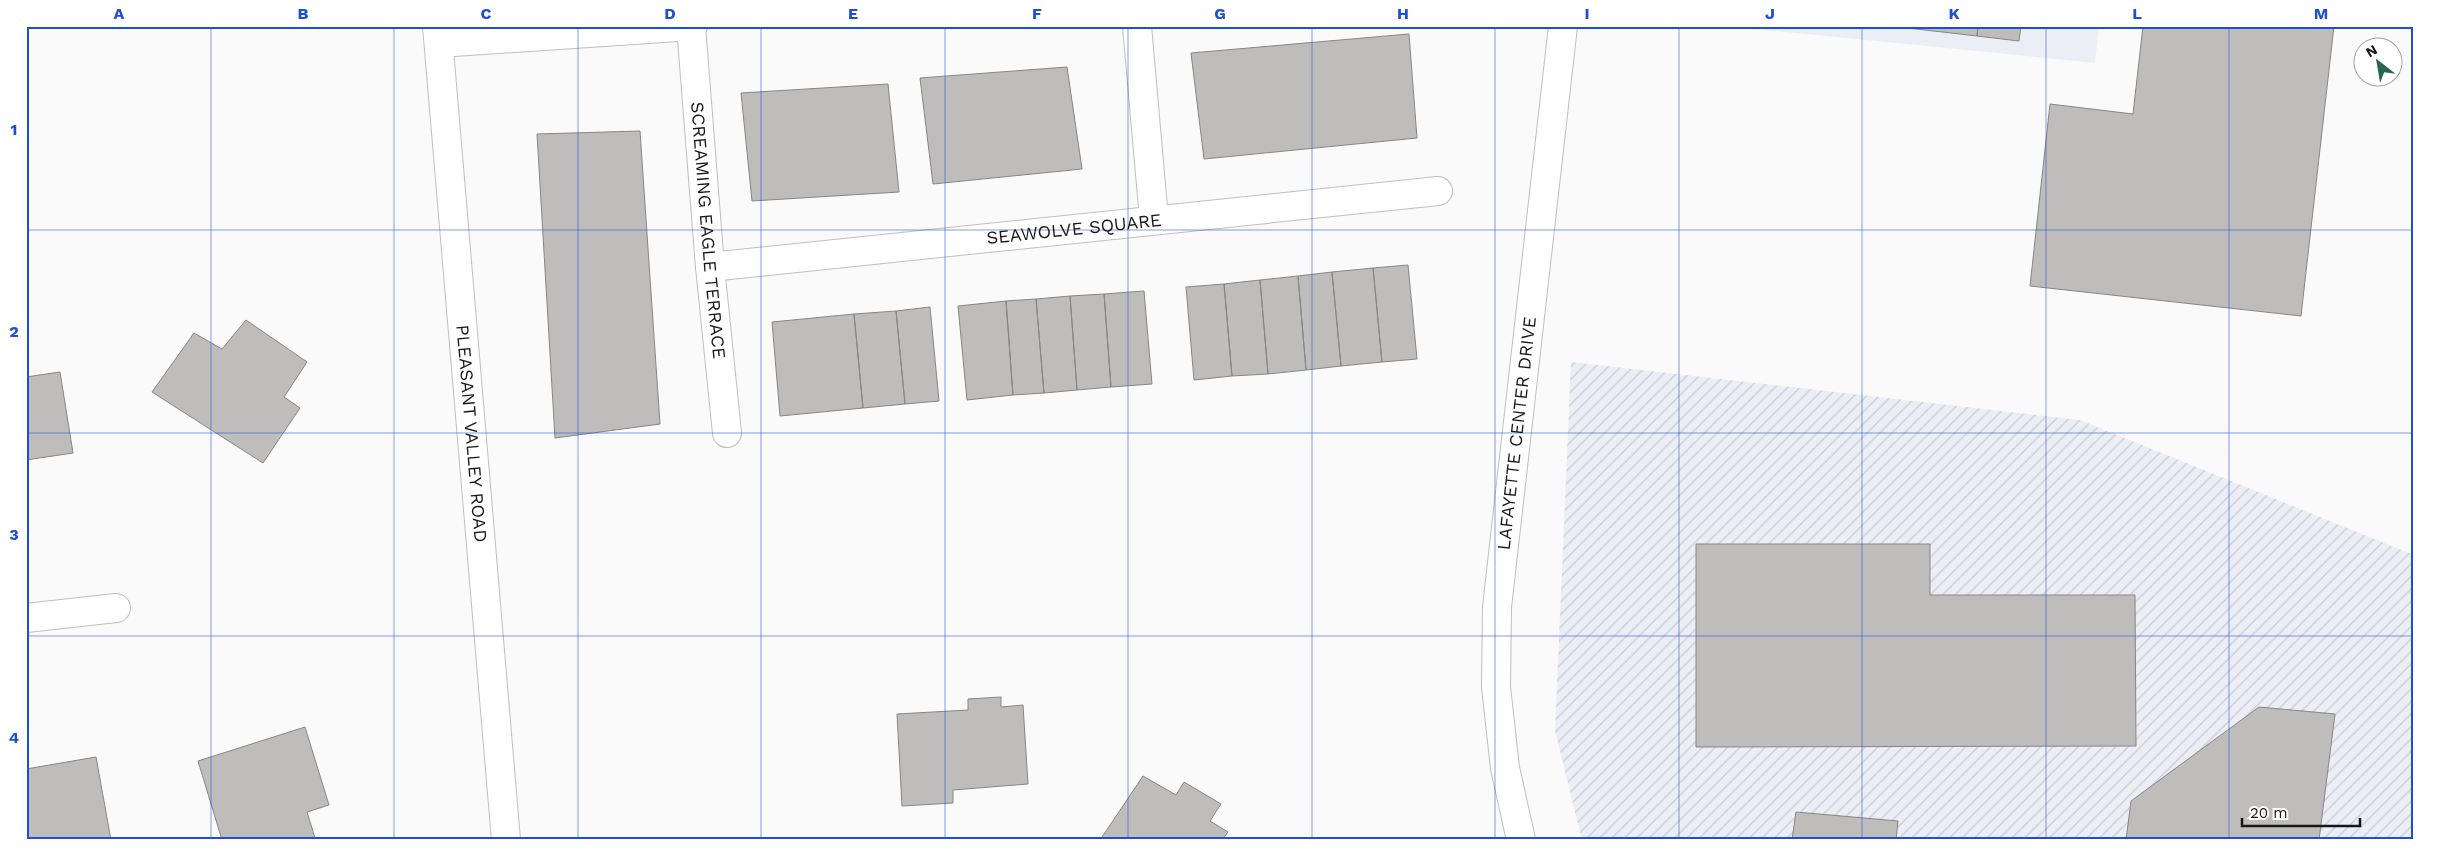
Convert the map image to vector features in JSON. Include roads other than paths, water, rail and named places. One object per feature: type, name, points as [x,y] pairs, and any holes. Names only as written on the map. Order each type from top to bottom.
[{"type":"street","points":[[438,35],[692,26]]},
{"type":"street","name":"SCREAMING EAGLE TERRACE","points":[[692,26],[710,267],[727,433]]},
{"type":"street","points":[[1137,26],[1154,219]]},
{"type":"street","name":"LAFAYETTE CENTER DRIVE","points":[[1521,840],[1505,768],[1496,687],[1498,607],[1563,26]]},
{"type":"street","name":"PLEASANT VALLEY ROAD","points":[[438,35],[506,840]]},
{"type":"street","name":"SEAWOLVE SQUARE","points":[[710,267],[1154,219],[1438,191]]},
{"type":"street","points":[[26,618],[116,608]]}]
